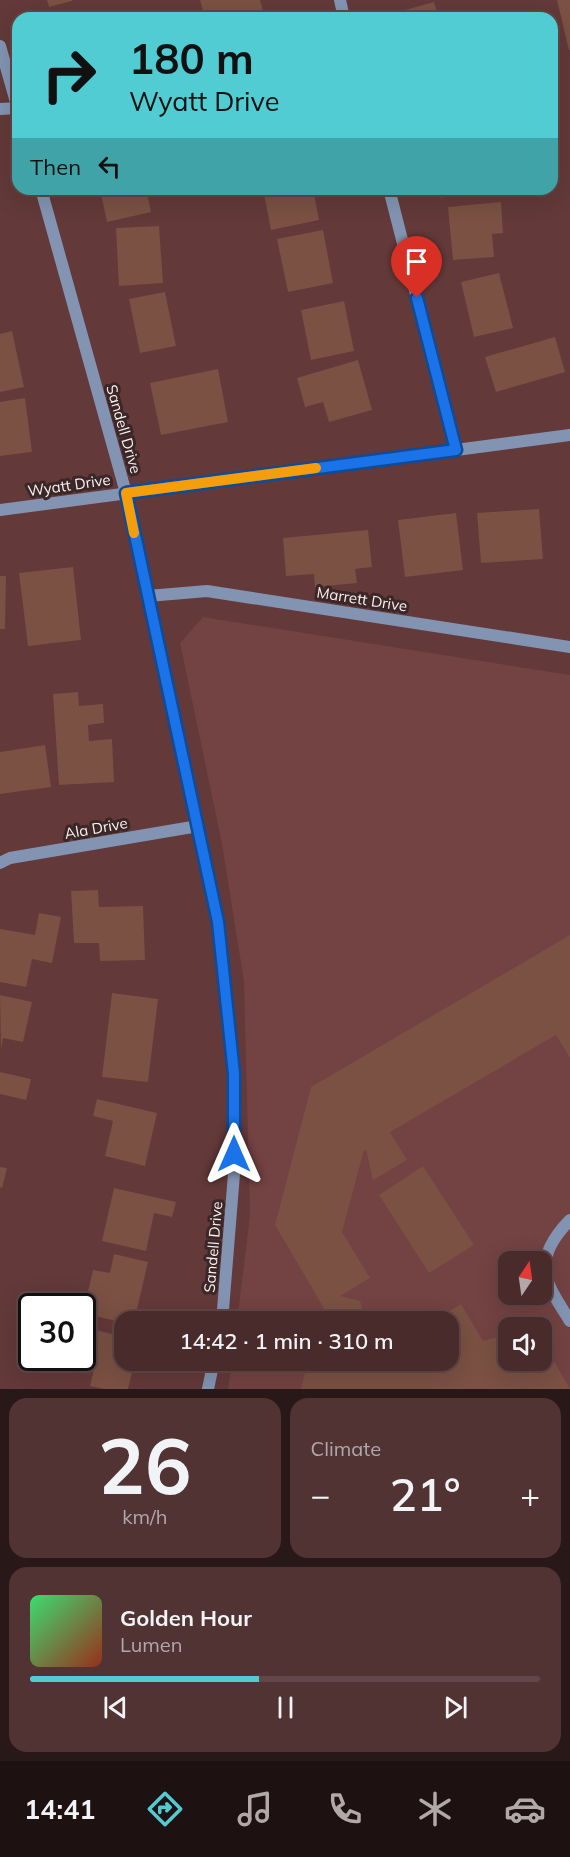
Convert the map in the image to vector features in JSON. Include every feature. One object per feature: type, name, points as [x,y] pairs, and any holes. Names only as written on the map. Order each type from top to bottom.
[{"type":"street","points":[[0,46],[12,87]]},
{"type":"street","name":"Sandell Drive","points":[[43,195],[126,493],[218,922],[234,1074],[234,1174],[223,1311]]},
{"type":"street","points":[[391,195],[456,450]]},
{"type":"street","name":"Wyatt Drive","points":[[0,510],[570,435]]},
{"type":"street","name":"Marrett Drive","points":[[148,596],[207,591],[570,647]]},
{"type":"street","name":"Ala Drive","points":[[0,863],[10,858],[198,826]]},
{"type":"street","points":[[570,1220],[552,1243],[546,1260],[546,1278],[570,1321]]},
{"type":"street","points":[[208,1389],[212,1371]]},
{"type":"shaded area","points":[[203,617],[570,675],[570,1389],[228,1389],[231,1371],[459,1371],[459,1311],[238,1311],[250,1215],[244,982],[222,844],[180,643]]},
{"type":"building","points":[[47,0],[72,0],[72,1],[49,7]]},
{"type":"building","points":[[200,0],[260,0],[263,12],[203,12]]},
{"type":"building","points":[[557,0],[570,0],[570,50],[569,50]]},
{"type":"building","points":[[434,2],[437,12],[398,12]]},
{"type":"building","points":[[101,195],[147,195],[151,212],[107,222]]},
{"type":"building","points":[[264,195],[314,195],[319,220],[271,230]]},
{"type":"building","points":[[501,202],[503,233],[492,234],[494,257],[453,260],[448,207]]},
{"type":"building","points":[[159,226],[163,283],[119,286],[116,228]]},
{"type":"building","points":[[323,230],[333,283],[288,292],[277,239]]},
{"type":"building","points":[[499,273],[513,328],[474,337],[461,282]]},
{"type":"building","points":[[165,292],[176,346],[140,353],[129,299]]},
{"type":"building","points":[[344,301],[354,351],[311,360],[301,310]]},
{"type":"building","points":[[12,331],[24,387],[0,392],[0,334]]},
{"type":"building","points":[[555,337],[565,372],[496,392],[485,357]]},
{"type":"building","points":[[358,360],[372,410],[329,422],[323,402],[305,407],[297,378]]},
{"type":"building","points":[[218,369],[228,422],[161,435],[150,383]]},
{"type":"building","points":[[25,398],[32,452],[0,456],[0,402]]},
{"type":"building","points":[[539,509],[543,559],[481,563],[477,513]]},
{"type":"building","points":[[456,513],[463,570],[405,577],[398,520]]},
{"type":"building","points":[[368,530],[372,567],[355,569],[357,583],[315,587],[314,574],[286,576],[283,538]]},
{"type":"building","points":[[73,567],[81,640],[28,646],[19,573]]},
{"type":"building","points":[[0,576],[6,576],[5,629],[0,629]]},
{"type":"building","points":[[78,692],[79,706],[103,704],[104,723],[88,725],[89,741],[112,739],[114,782],[59,785],[53,694]]},
{"type":"building","points":[[45,745],[51,787],[0,794],[0,752]]},
{"type":"building","points":[[98,890],[99,907],[143,906],[145,960],[100,961],[99,943],[74,943],[71,891]]},
{"type":"building","points":[[39,913],[61,917],[52,963],[32,959],[26,987],[0,982],[0,929],[35,935]]},
{"type":"building","points":[[570,935],[570,1058],[556,1035],[390,1132],[407,1160],[373,1180],[366,1150],[364,1150],[342,1232],[370,1278],[340,1296],[360,1301],[363,1311],[326,1311],[275,1225],[311,1087]]},
{"type":"building","points":[[112,993],[158,999],[148,1082],[102,1077]]},
{"type":"building","points":[[0,995],[32,1002],[23,1042],[3,1038],[1,1049]]},
{"type":"building","points":[[0,1072],[31,1079],[26,1100],[0,1094]]},
{"type":"building","points":[[97,1099],[157,1113],[145,1166],[105,1156],[113,1121],[93,1116]]},
{"type":"building","points":[[423,1166],[474,1245],[429,1273],[379,1195]]},
{"type":"building","points":[[0,1167],[7,1168],[2,1188],[0,1187]]},
{"type":"building","points":[[114,1188],[176,1202],[172,1217],[154,1213],[146,1251],[102,1241]]},
{"type":"building","points":[[114,1254],[148,1262],[137,1311],[114,1311],[114,1321],[96,1316],[96,1293],[88,1293],[93,1270],[110,1273]]},
{"type":"building","points":[[461,1304],[483,1341],[498,1337],[498,1371],[552,1371],[552,1358],[570,1389],[301,1389],[305,1371],[459,1371],[459,1311],[449,1311]]},
{"type":"building","points":[[96,1330],[114,1335],[114,1371],[132,1371],[128,1389],[104,1389],[90,1386],[94,1371],[96,1371]]},
{"type":"slow traffic","points":[[134,533],[126,493],[316,468]]},
{"type":"route","points":[[234,1154],[234,1074],[218,922],[126,493],[456,450],[417,298]]}]
